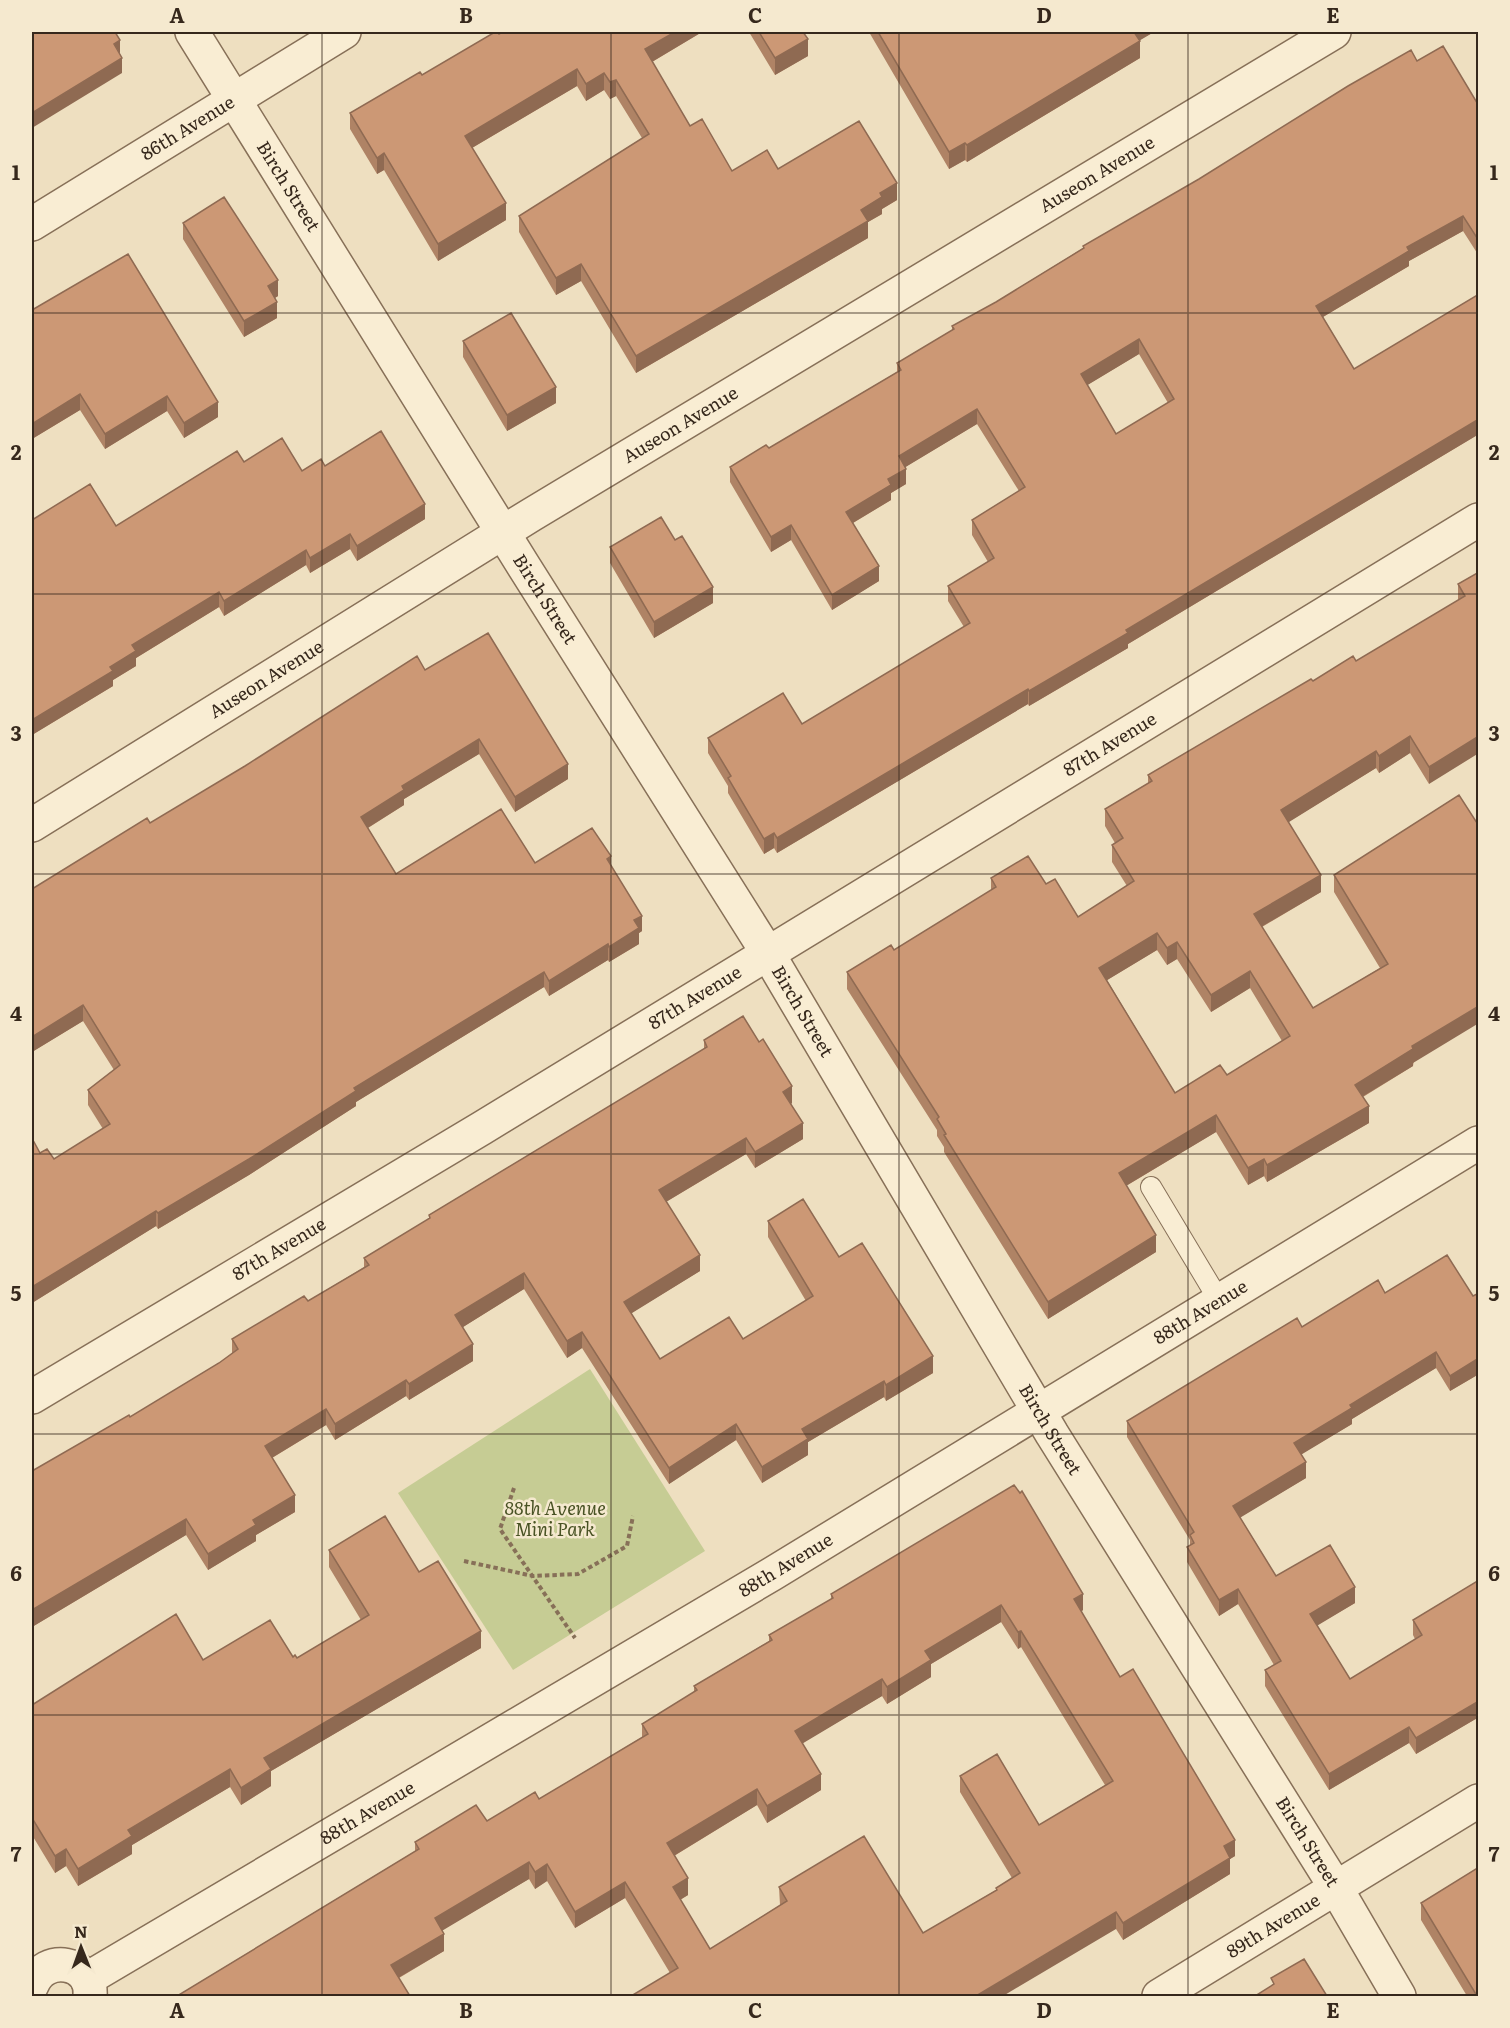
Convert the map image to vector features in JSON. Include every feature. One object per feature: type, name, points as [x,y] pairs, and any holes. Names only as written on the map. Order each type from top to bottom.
[{"type":"street","name":"Birch Street","points":[[192,32],[767,952],[1039,1412],[1336,1888],[1399,1996]]},
{"type":"street","name":"86th Avenue","points":[[32,224],[344,32]]},
{"type":"street","name":"Auseon Avenue","points":[[32,825],[503,532],[1334,32]]},
{"type":"street","name":"87th Avenue","points":[[32,1397],[482,1128],[767,952],[1479,520]]},
{"type":"street","name":"88th Avenue","points":[[89,1988],[1479,1143]]},
{"type":"street","name":"89th Avenue","points":[[1160,1996],[1479,1801]]},
{"type":"street","points":[[35,1968],[67,1964],[78,1970],[89,1988]]},
{"type":"lane","points":[[1151,1187],[1220,1302]]},
{"type":"path","points":[[514,1488],[500,1529],[575,1638]]},
{"type":"path","points":[[464,1561],[532,1576],[578,1574],[627,1546],[633,1516]]},
{"type":"green space","name":"88th Avenue Mini Park","points":[[590,1369],[705,1551],[513,1670],[398,1493]]},
{"type":"building","points":[[32,32],[115,32],[120,40],[114,44],[122,58],[32,113]]},
{"type":"building","points":[[495,32],[499,34],[503,32],[675,32],[645,49],[690,126],[702,119],[732,171],[767,150],[778,169],[859,121],[897,183],[880,193],[882,197],[861,210],[868,221],[636,356],[581,264],[556,278],[519,216],[649,134],[616,80],[610,82],[604,73],[586,84],[577,69],[465,136],[506,203],[438,244],[384,153],[377,158],[350,113],[420,72],[422,75]]},
{"type":"building","points":[[759,32],[803,32],[808,39],[775,58]]},
{"type":"building","points":[[878,32],[1134,32],[1140,41],[967,145],[965,143],[949,152]]},
{"type":"building","points":[[1443,46],[1479,106],[1479,241],[1463,216],[1407,247],[1409,251],[1316,306],[1354,369],[1479,294],[1479,419],[1126,630],[1128,633],[1029,691],[1028,689],[777,838],[774,833],[764,839],[728,778],[731,776],[708,738],[783,693],[802,724],[970,623],[948,586],[994,558],[972,520],[1025,487],[977,409],[899,456],[906,469],[888,479],[891,485],[846,512],[879,566],[832,595],[791,525],[771,537],[730,467],[766,445],[769,448],[901,370],[897,363],[954,329],[952,326],[996,302],[1084,248],[1083,246],[1199,179],[1348,86],[1411,50],[1417,61]],"holes":[[[1139,339],[1174,399],[1116,434],[1081,374]]]},
{"type":"building","points":[[224,197],[278,280],[268,286],[277,302],[244,321],[183,223]]},
{"type":"building","points":[[128,254],[218,402],[184,423],[167,396],[105,434],[80,394],[32,424],[32,310]]},
{"type":"building","points":[[511,313],[556,387],[507,415],[463,341]]},
{"type":"building","points":[[381,431],[425,504],[357,546],[350,534],[310,558],[306,550],[224,601],[219,592],[132,645],[136,651],[110,667],[113,671],[32,720],[32,520],[90,484],[116,526],[237,451],[244,462],[282,438],[302,471],[321,459],[325,466]]},
{"type":"building","points":[[661,517],[675,540],[682,536],[713,587],[654,622],[610,547]]},
{"type":"building","points":[[1479,572],[1479,736],[1429,767],[1410,736],[1379,756],[1376,751],[1281,810],[1321,875],[1254,914],[1313,1008],[1388,964],[1334,875],[1459,795],[1479,826],[1479,1006],[1412,1046],[1413,1049],[1355,1085],[1369,1106],[1267,1165],[1264,1159],[1248,1168],[1216,1115],[1119,1173],[1156,1235],[1048,1302],[944,1135],[946,1134],[937,1119],[939,1117],[847,972],[891,945],[894,950],[996,887],[991,878],[1028,856],[1046,884],[1055,879],[1078,917],[1134,881],[1112,845],[1123,838],[1105,809],[1152,781],[1148,775],[1311,679],[1313,681],[1353,656],[1356,661],[1465,596],[1458,584]],"holes":[[[1157,933],[1167,948],[1177,942],[1211,995],[1250,971],[1290,1036],[1227,1075],[1220,1065],[1175,1093],[1099,968]]]},
{"type":"building","points":[[488,633],[568,764],[515,797],[479,739],[402,786],[404,790],[361,817],[396,874],[501,809],[535,863],[592,828],[611,856],[607,859],[642,916],[634,920],[639,928],[609,947],[608,944],[549,981],[544,972],[354,1088],[356,1091],[249,1159],[158,1213],[156,1211],[32,1287],[32,1144],[34,1142],[40,1153],[47,1149],[54,1159],[110,1124],[88,1090],[120,1065],[83,1005],[32,1037],[32,889],[147,818],[150,823],[245,766],[417,656],[425,670]]},
{"type":"building","points":[[743,1016],[759,1042],[763,1039],[792,1086],[783,1092],[803,1123],[755,1152],[746,1138],[659,1190],[700,1255],[624,1302],[660,1359],[729,1317],[743,1339],[813,1296],[768,1221],[803,1199],[839,1257],[862,1243],[933,1356],[886,1385],[884,1381],[802,1429],[808,1439],[762,1467],[736,1424],[669,1468],[582,1332],[567,1341],[524,1273],[455,1315],[473,1344],[409,1384],[406,1380],[335,1424],[326,1409],[265,1446],[295,1495],[253,1520],[256,1525],[208,1554],[186,1519],[32,1610],[32,1471],[129,1415],[130,1417],[219,1363],[238,1349],[232,1339],[304,1296],[308,1301],[369,1265],[364,1258],[430,1218],[429,1215],[707,1047],[704,1040]]},
{"type":"building","points":[[1447,1255],[1473,1296],[1479,1293],[1479,1358],[1450,1376],[1436,1352],[1350,1405],[1352,1408],[1294,1443],[1306,1462],[1233,1506],[1276,1576],[1330,1545],[1355,1587],[1310,1614],[1350,1679],[1422,1635],[1413,1620],[1479,1580],[1479,1701],[1416,1738],[1409,1727],[1329,1774],[1265,1670],[1281,1661],[1238,1589],[1219,1600],[1187,1547],[1194,1543],[1190,1535],[1194,1532],[1127,1421],[1297,1318],[1302,1327],[1378,1280],[1385,1293]]},
{"type":"building","points":[[1014,1485],[1020,1493],[1022,1491],[1083,1594],[1074,1599],[1120,1677],[1133,1669],[1235,1840],[1224,1846],[1230,1858],[1123,1923],[1116,1912],[976,1996],[631,1996],[678,1968],[625,1882],[575,1912],[547,1864],[535,1872],[529,1862],[435,1918],[444,1934],[391,1965],[410,1996],[177,1996],[419,1849],[415,1842],[476,1805],[487,1821],[535,1792],[539,1799],[648,1734],[642,1724],[697,1690],[694,1686],[772,1640],[769,1635],[833,1598],[831,1594]],"holes":[[[1001,1605],[1018,1632],[1021,1631],[1113,1781],[1039,1825],[997,1754],[960,1776],[1020,1873],[996,1888],[997,1890],[923,1933],[864,1836],[779,1887],[787,1901],[710,1949],[673,1887],[688,1878],[667,1843],[757,1789],[767,1806],[821,1774],[795,1731],[882,1679],[887,1687],[931,1660],[925,1651]]]},
{"type":"building","points":[[385,1516],[419,1572],[438,1561],[481,1631],[264,1758],[271,1769],[241,1788],[230,1769],[128,1830],[132,1836],[78,1869],[66,1849],[55,1856],[32,1818],[32,1705],[176,1614],[203,1660],[270,1620],[293,1657],[295,1655],[297,1658],[369,1615],[329,1550]]},
{"type":"building","points":[[1479,1867],[1479,1996],[1477,1996],[1421,1903]]},
{"type":"building","points":[[1304,1959],[1327,1996],[1255,1996],[1274,1984],[1271,1978]]}]
